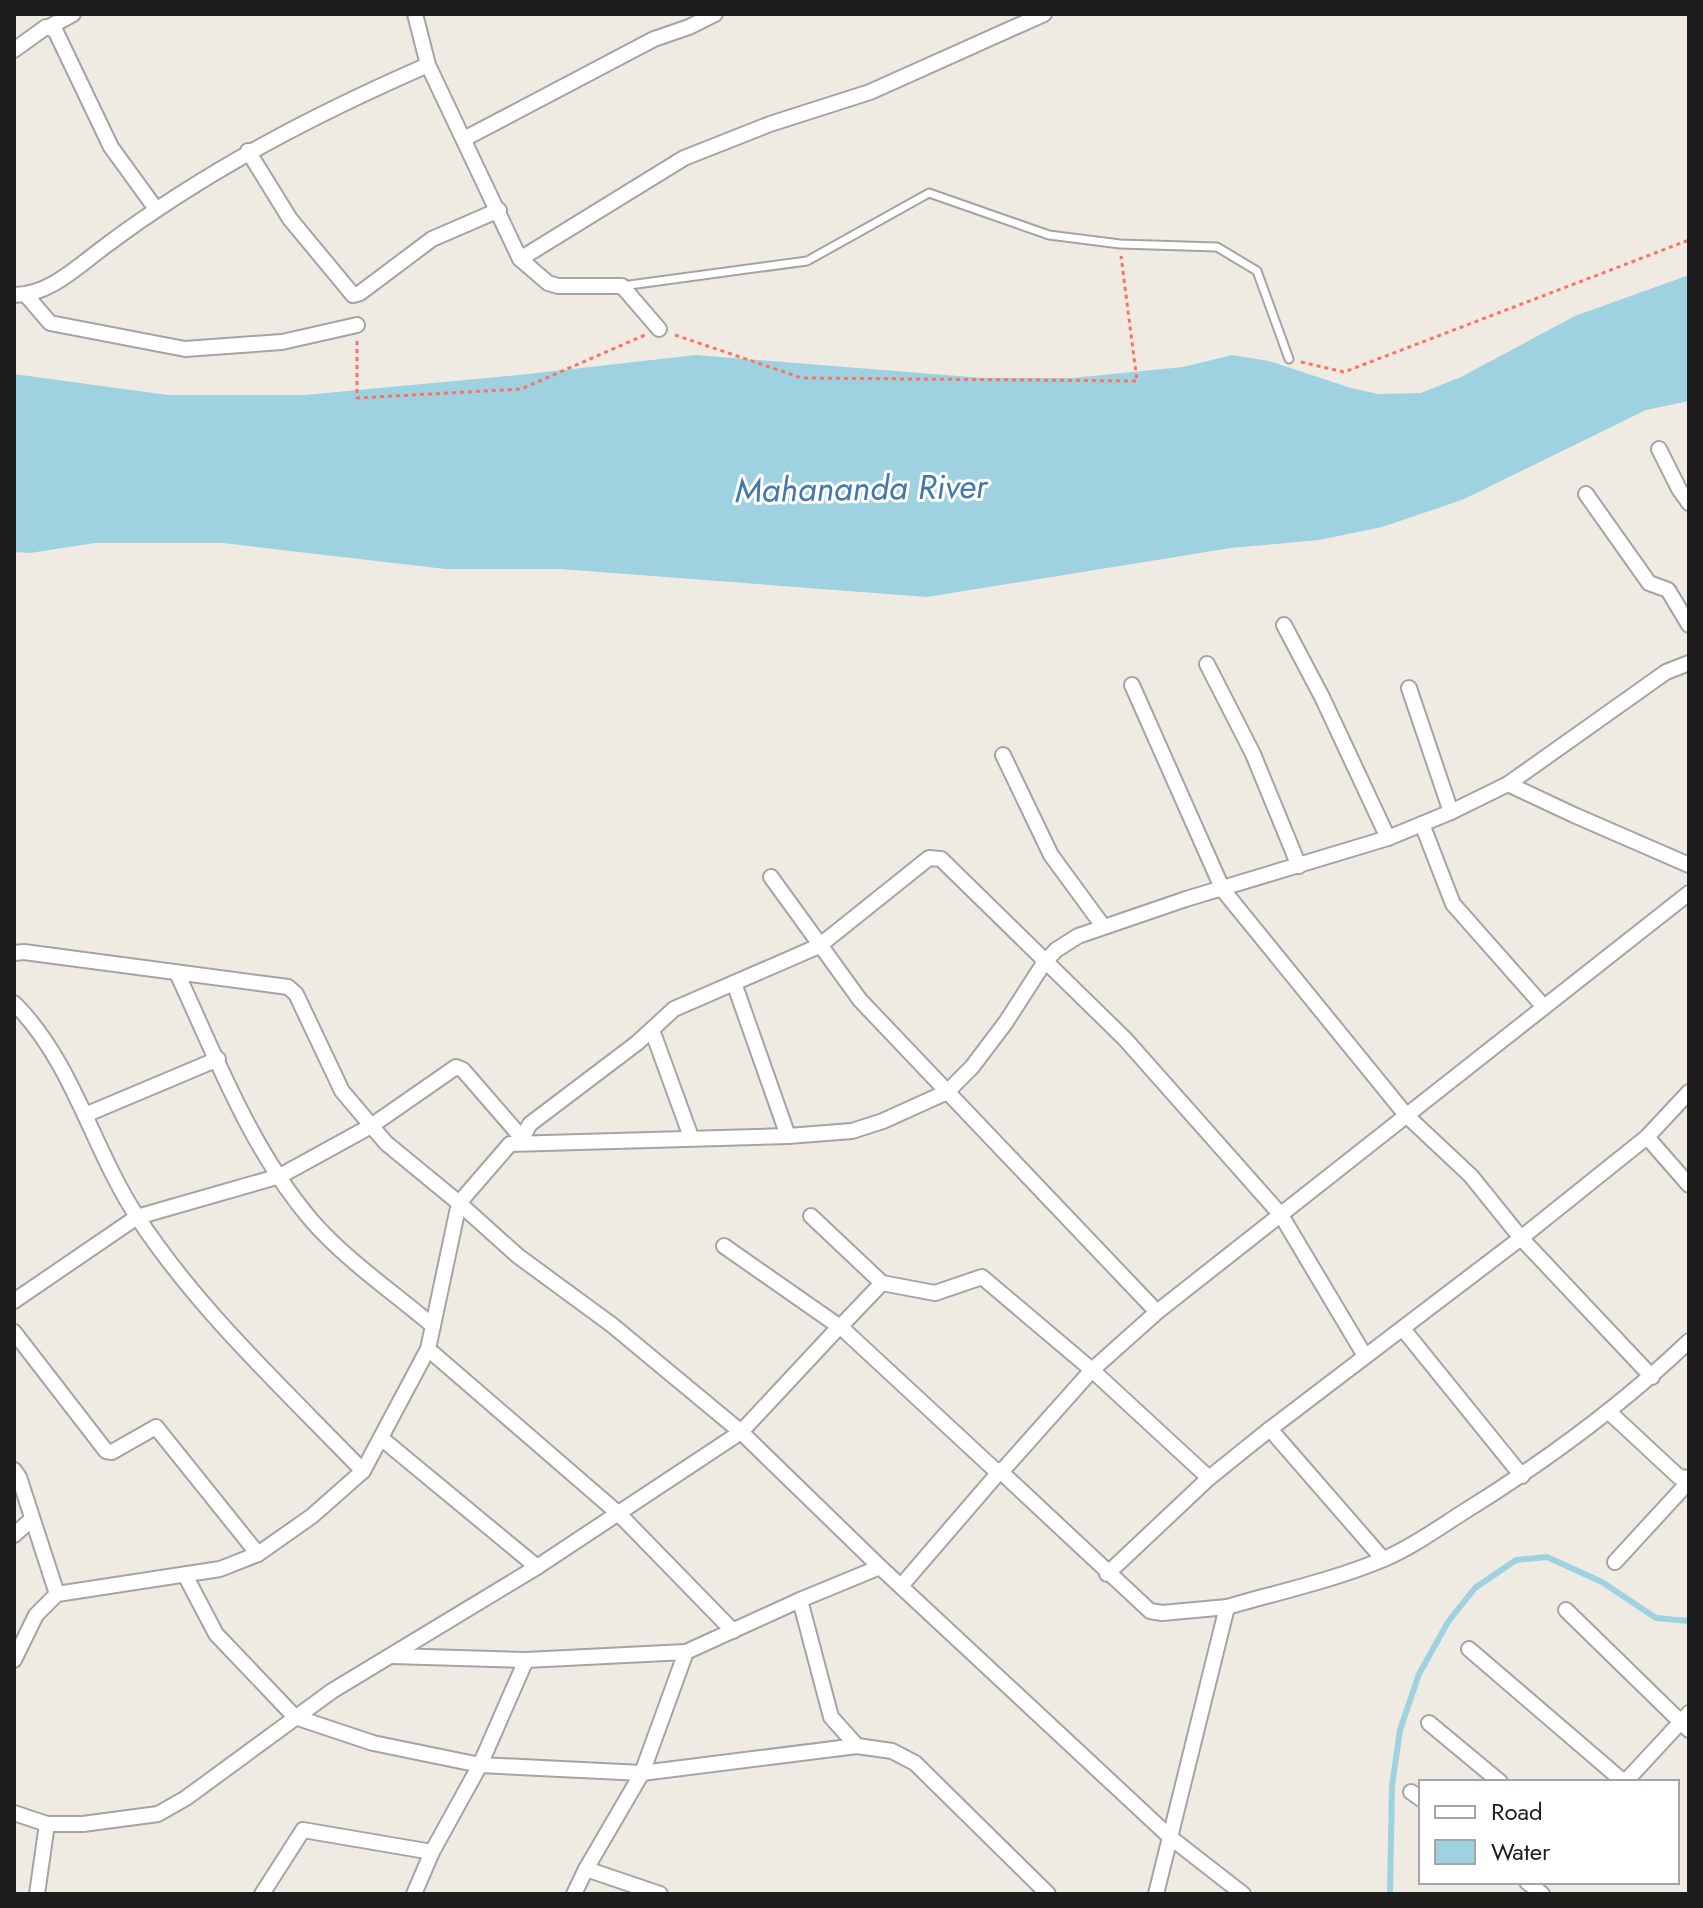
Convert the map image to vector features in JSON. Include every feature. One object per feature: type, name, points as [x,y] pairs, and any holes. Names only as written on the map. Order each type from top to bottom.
[{"type":"street","points":[[14,50],[73,14]]},
{"type":"street","points":[[415,14],[428,65],[520,259],[548,283],[558,286],[622,286],[659,329]]},
{"type":"street","points":[[464,139],[654,39],[715,14]]},
{"type":"street","points":[[520,259],[684,158],[770,124],[870,92],[1044,14]]},
{"type":"street","points":[[51,26],[58,34],[111,147],[156,209]]},
{"type":"street","points":[[357,325],[282,342],[185,349],[50,323],[20,295],[54,283],[156,209],[248,151],[428,65]]},
{"type":"street","points":[[248,151],[290,219],[353,295],[360,293],[432,239],[499,210]]},
{"type":"street","points":[[1659,449],[1689,503]]},
{"type":"street","points":[[1586,494],[1649,583],[1668,590],[1689,625]]},
{"type":"street","points":[[1284,625],[1322,697],[1388,838]]},
{"type":"street","points":[[14,1660],[36,1615],[57,1594],[220,1569],[258,1554],[312,1516],[363,1471],[428,1349],[459,1203],[505,1148],[521,1140],[610,1142],[788,1136],[852,1131],[883,1121],[947,1092],[972,1067],[1006,1022],[1044,963],[1067,943],[1103,926],[1388,838],[1451,812],[1508,784],[1666,672],[1689,663]]},
{"type":"street","points":[[1207,664],[1253,754],[1299,866]]},
{"type":"street","points":[[1132,685],[1223,890],[1406,1115],[1471,1176],[1521,1238],[1652,1377]]},
{"type":"street","points":[[1409,688],[1451,812]]},
{"type":"street","points":[[1003,755],[1051,855],[1103,926]]},
{"type":"street","points":[[1508,784],[1689,865]]},
{"type":"street","points":[[1422,824],[1453,904],[1544,1007]]},
{"type":"street","points":[[521,1140],[530,1124],[652,1030],[674,1009],[819,946],[934,857],[941,859],[1125,1039],[1281,1215],[1365,1356]]},
{"type":"street","points":[[771,877],[860,1000],[1157,1312]]},
{"type":"street","points":[[901,1586],[1092,1370],[1157,1312],[1544,1007],[1688,898]]},
{"type":"street","points":[[14,953],[87,959],[288,987],[296,994],[342,1091],[386,1143],[518,1256],[612,1325],[741,1432],[880,1567],[1171,1838],[1243,1894]]},
{"type":"street","points":[[177,973],[247,1119],[301,1206],[327,1236],[433,1326]]},
{"type":"street","points":[[734,983],[788,1136]]},
{"type":"street","points":[[14,1003],[48,1044],[137,1217],[179,1274],[363,1471]]},
{"type":"street","points":[[652,1030],[691,1137]]},
{"type":"street","points":[[85,1115],[218,1059]]},
{"type":"street","points":[[14,1301],[137,1217],[280,1176],[371,1126],[458,1067],[521,1140]]},
{"type":"street","points":[[1107,1574],[1209,1478],[1647,1137],[1689,1092]]},
{"type":"street","points":[[1647,1137],[1689,1185]]},
{"type":"street","points":[[811,1216],[882,1283],[935,1293],[982,1277],[1092,1370],[1209,1478]]},
{"type":"street","points":[[724,1246],[840,1327],[995,1470],[1000,1471],[1107,1574],[1155,1613],[1227,1607],[1383,1559],[1408,1547],[1522,1476],[1652,1377],[1689,1341]]},
{"type":"street","points":[[14,1813],[47,1824],[83,1824],[158,1814],[220,1775],[295,1717],[537,1567],[741,1432],[882,1283]]},
{"type":"street","points":[[1403,1329],[1522,1476]]},
{"type":"street","points":[[14,1332],[106,1451],[112,1452],[156,1427],[258,1554]]},
{"type":"street","points":[[428,1349],[619,1514],[733,1631]]},
{"type":"street","points":[[1608,1411],[1679,1477],[1688,1478],[1683,1488],[1615,1562]]},
{"type":"street","points":[[1270,1429],[1383,1559]]},
{"type":"street","points":[[381,1438],[537,1567]]},
{"type":"street","points":[[14,1470],[57,1594]]},
{"type":"street","points":[[14,1535],[32,1519]]},
{"type":"street","points":[[391,1656],[526,1660],[686,1652],[880,1567]]},
{"type":"street","points":[[185,1575],[216,1634],[295,1717],[373,1743],[480,1765],[642,1773],[857,1746],[892,1751],[915,1763],[1048,1894]]},
{"type":"street","points":[[800,1600],[831,1717],[857,1746]]},
{"type":"street","points":[[1156,1894],[1227,1607]]},
{"type":"street","points":[[1566,1610],[1686,1721],[1626,1780]]},
{"type":"street","points":[[1469,1649],[1622,1780]]},
{"type":"street","points":[[574,1894],[642,1773],[686,1652]]},
{"type":"street","points":[[414,1894],[432,1852],[480,1765],[526,1660]]},
{"type":"street","points":[[1429,1723],[1498,1780]]},
{"type":"street","points":[[37,1894],[47,1824]]},
{"type":"street","points":[[262,1894],[303,1830],[432,1852]]},
{"type":"street","points":[[586,1869],[660,1894]]},
{"type":"lane","points":[[622,286],[807,261],[929,193],[1049,235],[1120,244],[1217,247],[1257,271],[1289,359]]},
{"type":"path","points":[[1289,359],[1344,372],[1689,240]]},
{"type":"path","points":[[357,325],[357,398],[521,389],[659,329],[802,378],[1137,381],[1120,244]]},
{"type":"water","name":"Mahananda River","points":[[1689,275],[1689,401],[1646,410],[1462,500],[1382,527],[1319,540],[1231,548],[927,597],[560,569],[445,569],[223,543],[95,543],[30,553],[14,552],[14,374],[168,395],[305,395],[696,355],[983,378],[1072,378],[1183,367],[1232,355],[1269,361],[1378,394],[1421,393],[1461,377],[1575,316]]},
{"type":"waterway","points":[[1390,1894],[1392,1786],[1400,1730],[1419,1674],[1448,1622],[1475,1588],[1516,1560],[1547,1557],[1602,1582],[1656,1618],[1689,1621]]}]
